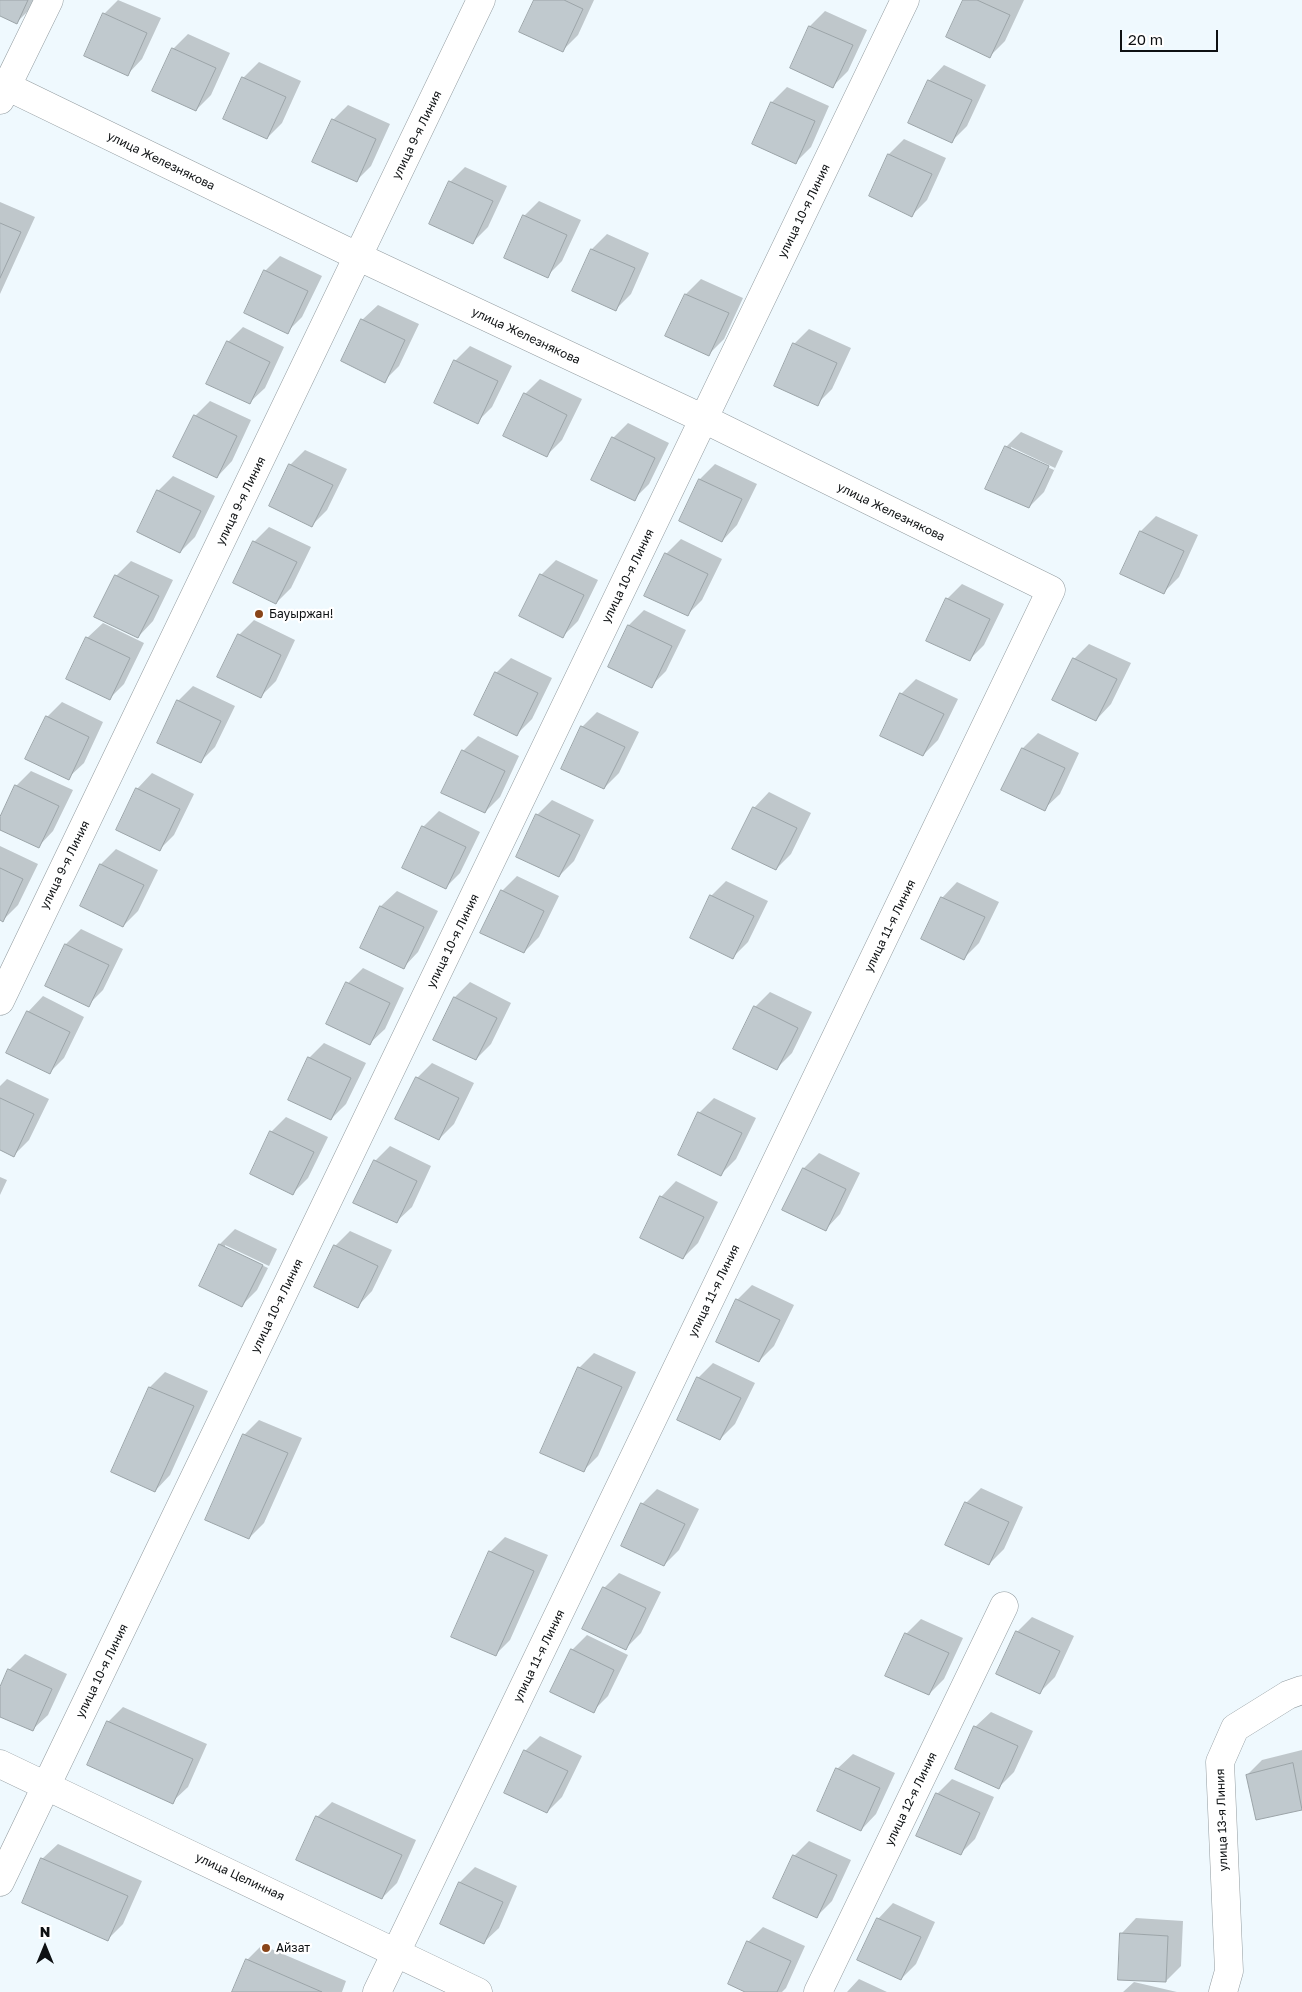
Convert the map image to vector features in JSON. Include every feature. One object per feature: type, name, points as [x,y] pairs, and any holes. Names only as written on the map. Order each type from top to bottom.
[{"type":"street","points":[[2,90],[49,0]]},
{"type":"street","name":"улица 9-я Линия","points":[[0,1001],[481,0]]},
{"type":"street","name":"улица 10-я Линия","points":[[0,1882],[905,0]]},
{"type":"street","name":"улица Железнякова","points":[[2,90],[704,419],[1051,590]]},
{"type":"street","name":"улица 11-я Линия","points":[[377,1992],[1051,590]]},
{"type":"street","name":"улица 12-я Линия","points":[[818,1992],[1004,1606]]},
{"type":"street","name":"улица 13-я Линия","points":[[1223,1992],[1229,1971],[1220,1762],[1236,1728],[1288,1695],[1302,1690]]},
{"type":"street","name":"улица Целинная","points":[[0,1764],[478,1992]]},
{"type":"building","points":[[0,0],[28,0],[17,24],[0,16]]},
{"type":"building","points":[[534,0],[564,0],[583,9],[563,52],[519,32]]},
{"type":"building","points":[[963,0],[977,0],[1010,15],[990,58],[946,37]]},
{"type":"building","points":[[103,13],[147,33],[128,76],[84,56]]},
{"type":"building","points":[[809,26],[853,45],[833,88],[790,68]]},
{"type":"building","points":[[172,48],[216,68],[196,111],[152,91]]},
{"type":"building","points":[[242,77],[286,97],[267,139],[223,119]]},
{"type":"building","points":[[928,80],[972,100],[952,143],[908,123]]},
{"type":"building","points":[[771,102],[815,121],[796,164],[752,144]]},
{"type":"building","points":[[332,119],[376,139],[357,182],[312,162]]},
{"type":"building","points":[[888,154],[932,174],[912,217],[869,196]]},
{"type":"building","points":[[449,181],[493,201],[473,244],[429,224]]},
{"type":"building","points":[[523,215],[567,235],[548,278],[504,258]]},
{"type":"building","points":[[0,223],[21,232],[0,278]]},
{"type":"building","points":[[591,249],[635,268],[616,311],[572,291]]},
{"type":"building","points":[[264,270],[308,291],[288,334],[244,313]]},
{"type":"building","points":[[685,294],[729,313],[709,356],[665,336]]},
{"type":"building","points":[[361,319],[405,340],[385,383],[341,361]]},
{"type":"building","points":[[227,341],[270,362],[250,404],[206,384]]},
{"type":"building","points":[[793,343],[837,363],[818,406],[774,386]]},
{"type":"building","points":[[454,360],[498,381],[478,424],[434,403]]},
{"type":"building","points":[[524,393],[567,415],[547,457],[503,436]]},
{"type":"building","points":[[194,415],[237,436],[217,478],[173,457]]},
{"type":"building","points":[[612,437],[655,458],[635,501],[591,480]]},
{"type":"building","points":[[1005,446],[1049,466],[1029,508],[985,489]]},
{"type":"building","points":[[289,464],[333,485],[312,527],[269,506]]},
{"type":"building","points":[[699,479],[742,499],[722,542],[679,521]]},
{"type":"building","points":[[157,490],[201,511],[180,553],[137,532]]},
{"type":"building","points":[[1140,531],[1184,551],[1164,594],[1120,574]]},
{"type":"building","points":[[253,541],[297,562],[276,604],[233,583]]},
{"type":"building","points":[[665,553],[708,574],[688,616],[644,596]]},
{"type":"building","points":[[540,574],[584,595],[563,638],[519,616]]},
{"type":"building","points":[[115,575],[159,596],[138,638],[94,617]]},
{"type":"building","points":[[946,598],[990,619],[970,661],[926,641]]},
{"type":"building","points":[[628,625],[672,646],[652,688],[608,667]]},
{"type":"building","points":[[238,634],[281,655],[261,698],[217,677]]},
{"type":"building","points":[[86,637],[130,658],[110,700],[66,679]]},
{"type":"building","points":[[1073,658],[1117,679],[1096,721],[1052,700]]},
{"type":"building","points":[[495,672],[538,693],[517,736],[474,715]]},
{"type":"building","points":[[900,693],[944,714],[923,756],[880,736]]},
{"type":"building","points":[[177,700],[221,721],[201,763],[157,743]]},
{"type":"building","points":[[46,716],[89,737],[69,780],[25,759]]},
{"type":"building","points":[[581,726],[625,747],[604,789],[561,769]]},
{"type":"building","points":[[1022,748],[1065,768],[1045,811],[1001,790]]},
{"type":"building","points":[[462,750],[505,771],[485,813],[441,793]]},
{"type":"building","points":[[15,785],[59,806],[39,848],[0,830],[0,817]]},
{"type":"building","points":[[136,788],[180,809],[160,851],[116,830]]},
{"type":"building","points":[[753,807],[797,828],[776,870],[732,849]]},
{"type":"building","points":[[536,814],[580,835],[559,877],[516,857]]},
{"type":"building","points":[[422,826],[466,847],[446,889],[402,868]]},
{"type":"building","points":[[100,864],[144,885],[123,927],[80,906]]},
{"type":"building","points":[[0,868],[23,879],[3,922],[0,920]]},
{"type":"building","points":[[501,890],[544,911],[524,953],[480,933]]},
{"type":"building","points":[[710,895],[754,916],[733,959],[690,938]]},
{"type":"building","points":[[941,897],[985,917],[964,960],[921,939]]},
{"type":"building","points":[[380,906],[424,927],[404,969],[360,948]]},
{"type":"building","points":[[65,944],[109,965],[89,1007],[45,986]]},
{"type":"building","points":[[346,982],[390,1003],[370,1045],[326,1024]]},
{"type":"building","points":[[454,997],[497,1018],[476,1060],[433,1040]]},
{"type":"building","points":[[754,1006],[798,1028],[777,1070],[733,1049]]},
{"type":"building","points":[[27,1011],[70,1032],[50,1074],[6,1053]]},
{"type":"building","points":[[308,1057],[351,1078],[331,1120],[288,1100]]},
{"type":"building","points":[[416,1077],[459,1098],[439,1140],[395,1119]]},
{"type":"building","points":[[0,1098],[34,1114],[14,1157],[0,1150]]},
{"type":"building","points":[[698,1112],[742,1133],[721,1176],[678,1155]]},
{"type":"building","points":[[270,1131],[314,1152],[293,1195],[250,1174]]},
{"type":"building","points":[[374,1160],[417,1181],[397,1223],[353,1203]]},
{"type":"building","points":[[803,1168],[846,1189],[826,1231],[782,1210]]},
{"type":"building","points":[[660,1196],[704,1217],[683,1259],[640,1238]]},
{"type":"building","points":[[219,1244],[263,1265],[242,1307],[199,1286]]},
{"type":"building","points":[[334,1245],[378,1266],[358,1308],[314,1287]]},
{"type":"building","points":[[736,1299],[780,1320],[759,1362],[716,1342]]},
{"type":"building","points":[[578,1367],[622,1387],[584,1472],[540,1453]]},
{"type":"building","points":[[697,1377],[741,1398],[720,1440],[677,1420]]},
{"type":"building","points":[[149,1387],[194,1406],[155,1492],[111,1472]]},
{"type":"building","points":[[243,1434],[288,1453],[249,1539],[205,1520]]},
{"type":"building","points":[[965,1502],[1009,1522],[989,1565],[945,1545]]},
{"type":"building","points":[[641,1503],[685,1524],[664,1566],[621,1546]]},
{"type":"building","points":[[489,1551],[534,1571],[496,1656],[451,1637]]},
{"type":"building","points":[[603,1587],[646,1608],[626,1650],[582,1629]]},
{"type":"building","points":[[1016,1631],[1060,1651],[1040,1694],[996,1674]]},
{"type":"building","points":[[905,1633],[949,1653],[929,1695],[885,1676]]},
{"type":"building","points":[[571,1649],[614,1670],[594,1713],[550,1692]]},
{"type":"building","points":[[8,1669],[52,1689],[33,1731],[0,1717],[0,1687]]},
{"type":"building","points":[[107,1721],[193,1759],[173,1804],[87,1765]]},
{"type":"building","points":[[974,1726],[1018,1746],[999,1789],[955,1769]]},
{"type":"building","points":[[524,1750],[568,1771],[547,1813],[504,1793]]},
{"type":"building","points":[[1293,1763],[1302,1810],[1256,1820],[1246,1775]]},
{"type":"building","points":[[836,1768],[880,1788],[861,1831],[817,1811]]},
{"type":"building","points":[[936,1793],[980,1813],[961,1855],[916,1836]]},
{"type":"building","points":[[316,1816],[402,1855],[382,1899],[296,1860]]},
{"type":"building","points":[[793,1855],[837,1875],[817,1918],[773,1898]]},
{"type":"building","points":[[41,1858],[128,1896],[108,1941],[22,1903]]},
{"type":"building","points":[[459,1882],[503,1902],[484,1944],[440,1924]]},
{"type":"building","points":[[877,1918],[921,1937],[901,1980],[857,1960]]},
{"type":"building","points":[[1120,1933],[1168,1936],[1166,1982],[1118,1980]]},
{"type":"building","points":[[747,1941],[791,1961],[777,1992],[745,1992],[728,1984]]},
{"type":"building","points":[[246,1959],[322,1992],[232,1992]]},
{"type":"place","name":"Бауыржан!","points":[[259,614]]},
{"type":"place","name":"Айзат","points":[[266,1948]]}]
